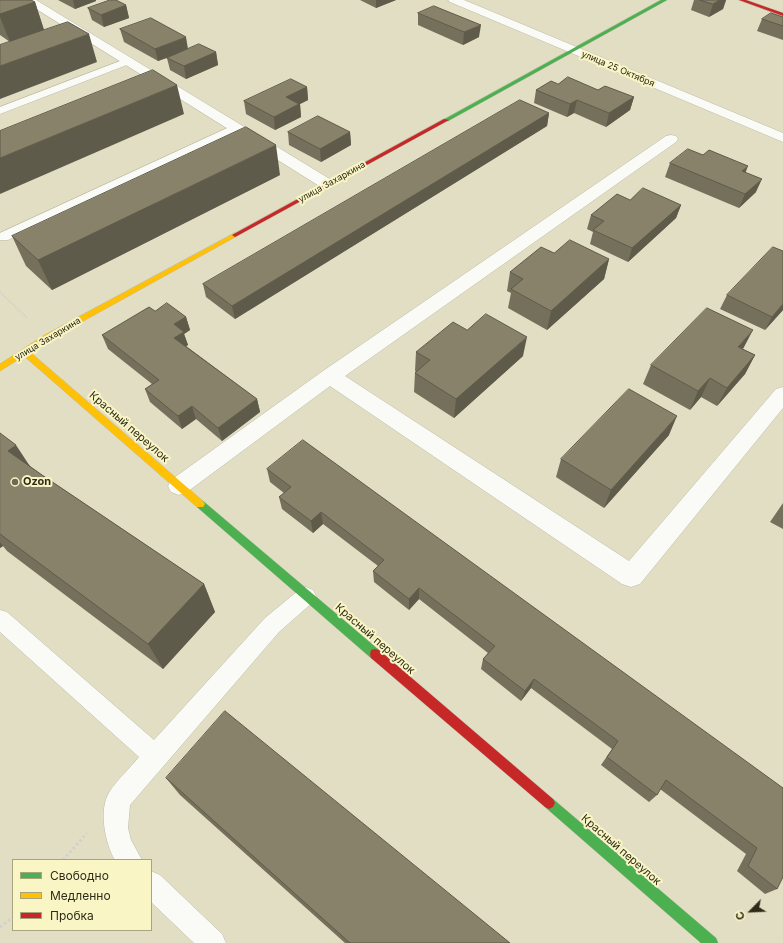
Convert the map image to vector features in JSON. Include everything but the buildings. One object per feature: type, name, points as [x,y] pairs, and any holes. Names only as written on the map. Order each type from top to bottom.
[{"type":"street","points":[[28,0],[327,184]]},
{"type":"street","name":"улица 25 Октября","points":[[454,0],[783,138]]},
{"type":"street","name":"улица Захаркина","points":[[0,368],[46,338],[665,0]]},
{"type":"street","points":[[741,0],[783,15]]},
{"type":"street","points":[[179,486],[330,376],[671,138]]},
{"type":"street","name":"Красный переулок","points":[[24,352],[711,943]]},
{"type":"street","points":[[330,376],[631,576],[783,394]]},
{"type":"lane","points":[[59,33],[73,28]]},
{"type":"lane","points":[[0,111],[128,61]]},
{"type":"lane","points":[[3,236],[236,128]]},
{"type":"lane","points":[[129,859],[120,845],[116,828],[118,800],[155,756],[272,625],[306,596]]},
{"type":"lane","points":[[0,619],[155,756]]},
{"type":"lane","points":[[152,885],[213,943]]},
{"type":"path","points":[[0,292],[46,338]]},
{"type":"path","points":[[0,927],[12,918]]},
{"type":"traffic: fast","points":[[446,120],[665,0]]},
{"type":"traffic: fast","points":[[200,504],[375,654]]},
{"type":"traffic: fast","points":[[549,803],[711,943]]},
{"type":"traffic: slow","points":[[0,368],[46,338],[235,235]]},
{"type":"traffic: slow","points":[[24,352],[200,504]]},
{"type":"traffic: jam","points":[[741,0],[783,15]]},
{"type":"traffic: jam","points":[[235,235],[446,120]]},
{"type":"traffic: jam","points":[[375,654],[549,803]]},
{"type":"place","name":"Ozon","points":[[15,482]]}]
